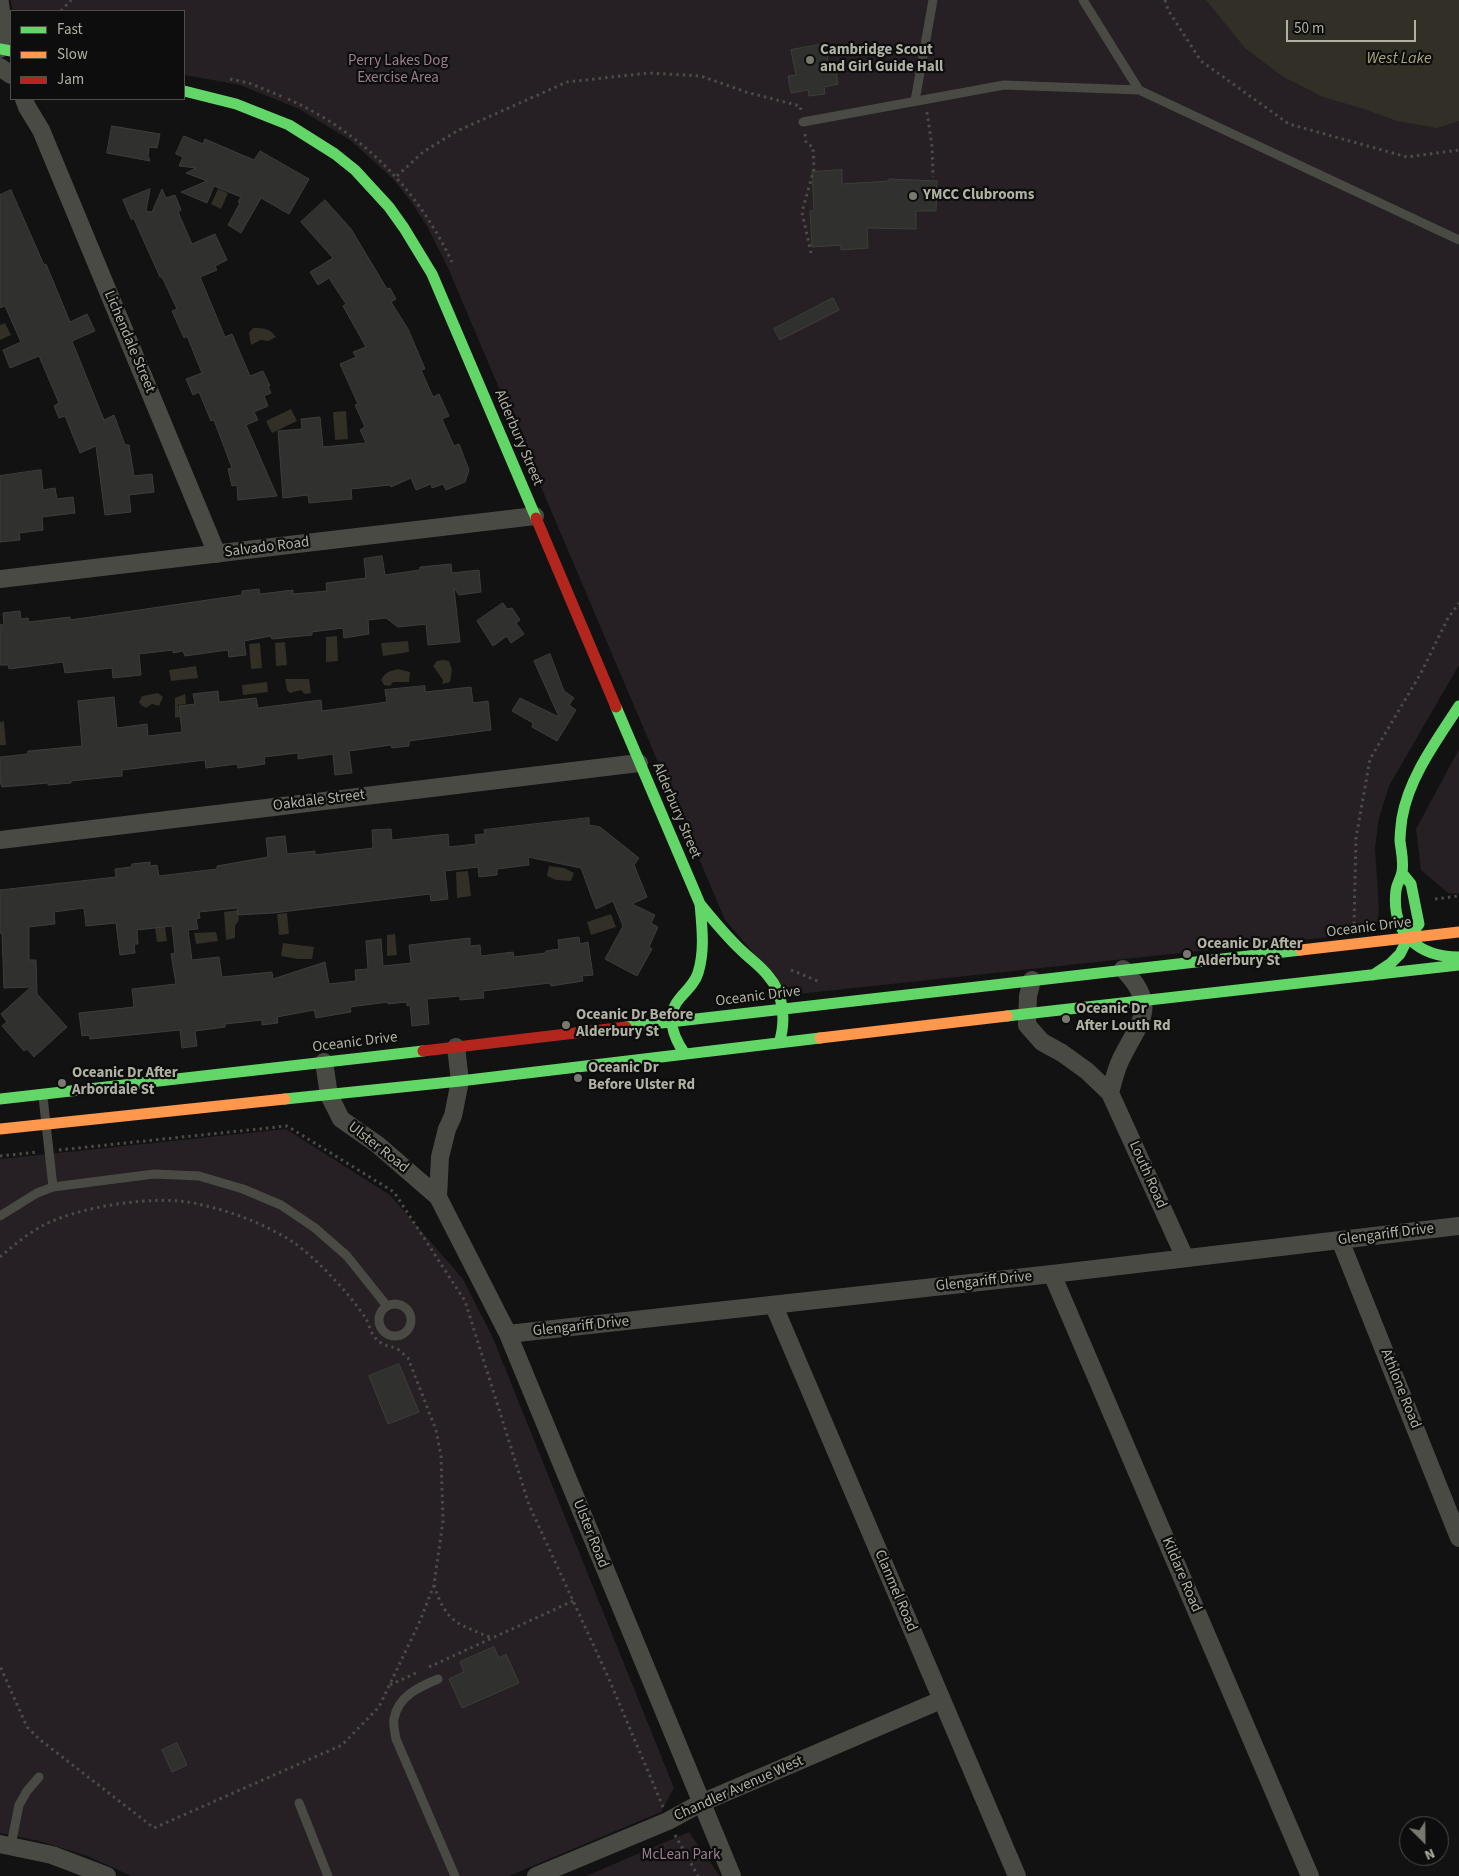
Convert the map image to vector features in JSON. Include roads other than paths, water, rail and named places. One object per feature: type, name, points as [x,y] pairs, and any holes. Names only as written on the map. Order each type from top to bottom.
[{"type":"main road","name":"Alderbury Street","points":[[186,93],[233,103],[288,124],[337,155],[378,193],[396,215],[413,239],[432,274],[700,904],[702,930],[701,960],[698,975],[675,1004],[672,1022]]},
{"type":"main road","points":[[1459,706],[1430,752],[1408,796],[1400,833],[1402,873],[1396,888],[1399,927],[1408,938],[1422,950],[1437,956],[1459,957]]},
{"type":"main road","points":[[1373,975],[1391,963],[1400,954],[1418,924],[1411,884],[1402,873]]},
{"type":"main road","name":"Alderbury Street","points":[[700,904],[733,942],[766,971],[773,980],[778,990],[781,1009],[782,1033],[779,1043]]},
{"type":"main road","name":"Oceanic Drive","points":[[0,1100],[1459,932]]},
{"type":"main road","points":[[0,1129],[460,1081],[1026,1013],[1459,965]]},
{"type":"main road","points":[[672,1022],[680,1047],[685,1054]]},
{"type":"street","points":[[0,3],[3,29],[0,49]]},
{"type":"street","name":"Lichendale Street","points":[[24,100],[41,130],[217,554]]},
{"type":"street","name":"Lichendale Street","points":[[35,100],[41,130]]},
{"type":"street","name":"Salvado Road","points":[[0,579],[535,516]]},
{"type":"street","name":"Oakdale Street","points":[[0,840],[639,762]]},
{"type":"street","points":[[1110,1093],[1120,1060],[1137,1032],[1143,1016],[1142,1000],[1138,988],[1123,970]]},
{"type":"street","points":[[1026,1013],[1032,980]]},
{"type":"street","name":"Louth Road","points":[[1026,1013],[1027,1025],[1042,1042],[1062,1053],[1087,1071],[1110,1093],[1185,1258]]},
{"type":"street","name":"Ulster Road","points":[[438,1197],[440,1157],[447,1129],[454,1116],[460,1081],[456,1046]]},
{"type":"street","name":"Ulster Road","points":[[324,1062],[329,1095],[341,1120],[378,1144],[438,1197],[508,1334],[732,1876]]},
{"type":"street","name":"Glengariff Drive","points":[[508,1334],[774,1306],[1459,1226]]},
{"type":"street","name":"Athlone Road","points":[[1340,1240],[1459,1538]]},
{"type":"street","name":"Kildare Road","points":[[1052,1274],[1310,1876]]},
{"type":"street","name":"Clanmel Road","points":[[774,1306],[1017,1876]]},
{"type":"street","name":"Chandler Avenue West","points":[[536,1876],[668,1821],[701,1803],[941,1700]]},
{"type":"street","points":[[6,1844],[52,1855],[107,1876]]},
{"type":"lane","points":[[915,101],[933,0]]},
{"type":"lane","points":[[1083,0],[1139,90]]},
{"type":"lane","points":[[803,122],[1004,85],[1139,90],[1459,240]]},
{"type":"lane","points":[[43,1095],[53,1187]]},
{"type":"lane","points":[[0,1216],[37,1193],[53,1187],[154,1174],[200,1176],[243,1189],[281,1205],[316,1228],[348,1256],[387,1306]]},
{"type":"lane","points":[[438,1679],[414,1690],[399,1704],[394,1720],[396,1739],[455,1876]]},
{"type":"lane","points":[[6,1844],[19,1805],[27,1791],[39,1777]]},
{"type":"lane","points":[[298,1803],[328,1876]]},
{"type":"water","name":"West Lake","points":[[1206,0],[1459,0],[1459,121],[1437,128],[1397,121],[1323,97],[1282,76],[1245,48]]},
{"type":"water","points":[[218,189],[228,193],[221,209],[211,204]]},
{"type":"water","points":[[5,323],[11,335],[0,340],[0,325]]},
{"type":"water","points":[[253,328],[266,329],[276,337],[268,341],[261,340],[251,345],[249,333]]},
{"type":"water","points":[[291,409],[297,421],[272,433],[266,421]]},
{"type":"water","points":[[346,411],[348,439],[335,440],[333,412]]},
{"type":"water","points":[[337,636],[338,661],[326,662],[326,637]]},
{"type":"water","points":[[408,641],[409,652],[383,656],[381,643]]},
{"type":"water","points":[[285,642],[287,665],[276,666],[275,643]]},
{"type":"water","points":[[260,643],[262,668],[251,669],[249,644]]},
{"type":"water","points":[[437,661],[449,661],[452,670],[450,682],[442,684],[443,680],[433,666]]},
{"type":"water","points":[[196,666],[198,678],[171,681],[169,670]]},
{"type":"water","points":[[398,669],[410,672],[409,682],[393,682],[390,686],[384,685],[381,680],[384,675]]},
{"type":"water","points":[[285,679],[309,679],[311,693],[305,694],[301,690],[290,693],[287,690]]},
{"type":"water","points":[[267,682],[268,692],[243,695],[242,685]]},
{"type":"water","points":[[158,693],[163,697],[159,706],[152,704],[146,708],[139,702],[142,696]]},
{"type":"water","points":[[185,694],[186,704],[178,705],[180,717],[175,718],[175,698]]},
{"type":"water","points":[[4,721],[6,745],[0,745],[0,722]]},
{"type":"water","points":[[549,866],[564,868],[574,873],[571,881],[556,880],[547,876]]},
{"type":"water","points":[[468,871],[471,896],[457,898],[456,872]]},
{"type":"water","points":[[238,910],[239,920],[235,926],[235,938],[226,940],[224,912]]},
{"type":"water","points":[[287,913],[289,934],[279,935],[277,914]]},
{"type":"water","points":[[611,914],[616,927],[591,935],[587,922]]},
{"type":"water","points":[[164,920],[167,941],[157,942],[154,921]]},
{"type":"water","points":[[216,932],[218,941],[196,944],[194,933]]},
{"type":"water","points":[[395,934],[397,955],[387,956],[387,935]]},
{"type":"water","points":[[283,943],[314,947],[312,959],[281,956]]},
{"type":"place","name":"Cambridge Scout and Girl Guide Hall","points":[[810,60]]},
{"type":"place","name":"YMCC Clubrooms","points":[[913,196]]},
{"type":"place","name":"Oceanic Dr After Alderbury St","points":[[1187,954]]},
{"type":"place","name":"Oceanic Dr After Louth Rd","points":[[1066,1019]]},
{"type":"place","name":"Oceanic Dr Before Alderbury St","points":[[566,1025]]},
{"type":"place","name":"Oceanic Dr Before Ulster Rd","points":[[578,1078]]},
{"type":"place","name":"Oceanic Dr After Arbordale St","points":[[62,1083]]},
{"type":"park label","name":"Perry Lakes Dog Exercise Area","points":[[398,70]]},
{"type":"park label","name":"McLean Park","points":[[681,1856]]}]
